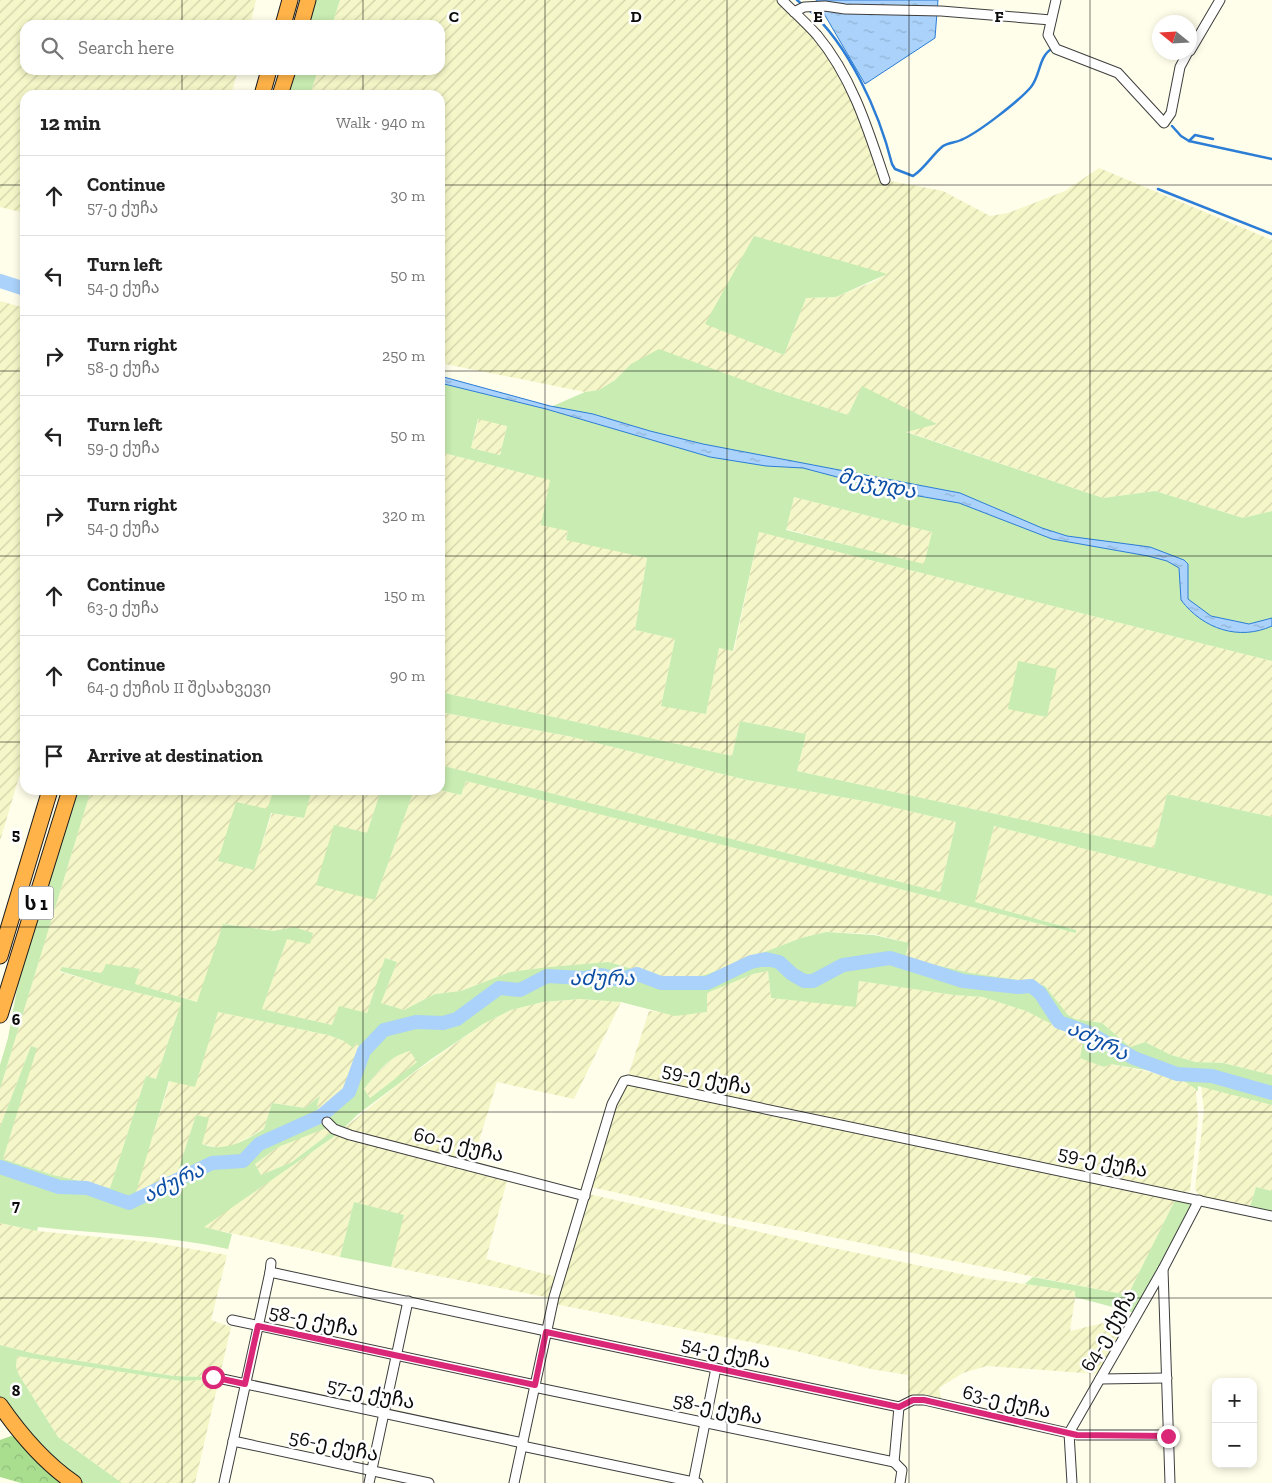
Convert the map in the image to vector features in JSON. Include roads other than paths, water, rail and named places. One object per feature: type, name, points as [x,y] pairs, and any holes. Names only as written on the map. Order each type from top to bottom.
[{"type":"highway","points":[[284,20],[290,0]]},
{"type":"highway","points":[[302,20],[308,0]]},
{"type":"highway","points":[[263,90],[268,75]]},
{"type":"highway","points":[[282,90],[286,75]]},
{"type":"highway","name":"ს 1","points":[[0,956],[48,795]]},
{"type":"highway","name":"ს 1","points":[[0,1015],[68,795]]},
{"type":"highway","points":[[0,1405],[16,1428],[63,1475],[74,1483]]},
{"type":"street","points":[[782,0],[817,36],[839,66],[857,100],[885,180]]},
{"type":"street","points":[[1056,0],[1048,36],[1054,46],[1118,73],[1164,124],[1171,113],[1180,67],[1184,60]]},
{"type":"street","points":[[1197,39],[1220,0]]},
{"type":"street","points":[[794,12],[810,4],[845,9],[941,11],[1052,20]]},
{"type":"street","name":"59-ე ქუჩა","points":[[514,1483],[554,1297],[612,1104],[624,1081],[628,1080],[1196,1199]]},
{"type":"street","name":"60-ე ქუჩა","points":[[327,1122],[334,1129],[350,1134],[585,1196]]},
{"type":"street","points":[[1196,1199],[1272,1216]]},
{"type":"street","name":"64-ე ქუჩა","points":[[1069,1433],[1163,1269],[1196,1199]]},
{"type":"street","name":"54-ე ქუჩა","points":[[224,1483],[271,1268],[408,1302],[899,1407]]},
{"type":"street","points":[[1163,1269],[1170,1483]]},
{"type":"street","points":[[369,1483],[408,1302]]},
{"type":"street","name":"58-ე ქუჩა","points":[[232,1320],[705,1424],[894,1462]]},
{"type":"street","points":[[695,1483],[716,1368]]},
{"type":"street","name":"57-ე ქუჩა","points":[[213,1377],[695,1483]]},
{"type":"street","points":[[1100,1378],[1167,1378]]},
{"type":"street","name":"63-ე ქუჩა","points":[[899,1407],[913,1400],[924,1400],[1069,1433],[1168,1436]]},
{"type":"street","points":[[899,1407],[894,1462],[902,1470],[900,1483]]},
{"type":"street","points":[[1069,1433],[1072,1483]]},
{"type":"street","name":"56-ე ქუჩა","points":[[233,1441],[429,1483]]},
{"type":"water","points":[[816,0],[938,0],[935,38],[865,84]]},
{"type":"water","points":[[445,377],[550,406],[593,414],[703,444],[960,493],[1042,528],[1067,536],[1150,547],[1184,560],[1188,564],[1188,599],[1211,616],[1249,624],[1272,618],[1272,626],[1260,630],[1235,632],[1222,630],[1211,625],[1190,610],[1181,600],[1179,568],[1167,561],[1052,539],[959,503],[890,491],[803,468],[766,466],[710,457],[546,409],[445,384]]},
{"type":"waterway","points":[[797,0],[804,6]]},
{"type":"waterway","points":[[808,9],[837,41],[861,80],[895,169],[913,176],[943,146],[961,140],[977,131],[1017,100],[1031,87],[1037,77],[1042,61],[1048,51],[1053,48]]},
{"type":"waterway","points":[[1172,126],[1181,136],[1189,141],[1272,159]]},
{"type":"waterway","points":[[1189,141],[1195,135],[1213,139]]},
{"type":"waterway","points":[[1158,189],[1272,234]]},
{"type":"waterway","name":"მეჯუდა","points":[[0,281],[20,287]]},
{"type":"waterway","name":"აძურა","points":[[0,1167],[59,1187],[87,1188],[129,1203],[212,1163],[243,1161],[259,1144],[321,1116],[349,1092],[364,1051],[384,1030],[416,1022],[443,1023],[457,1019],[499,988],[520,990],[547,976],[584,978],[602,975],[619,980],[637,974],[661,983],[707,983],[751,962],[766,959],[779,962],[792,974],[804,981],[813,981],[843,965],[890,958],[963,981],[1018,987],[1031,986],[1040,993],[1059,1022],[1087,1032],[1134,1058],[1177,1074],[1212,1076],[1272,1093]]}]
